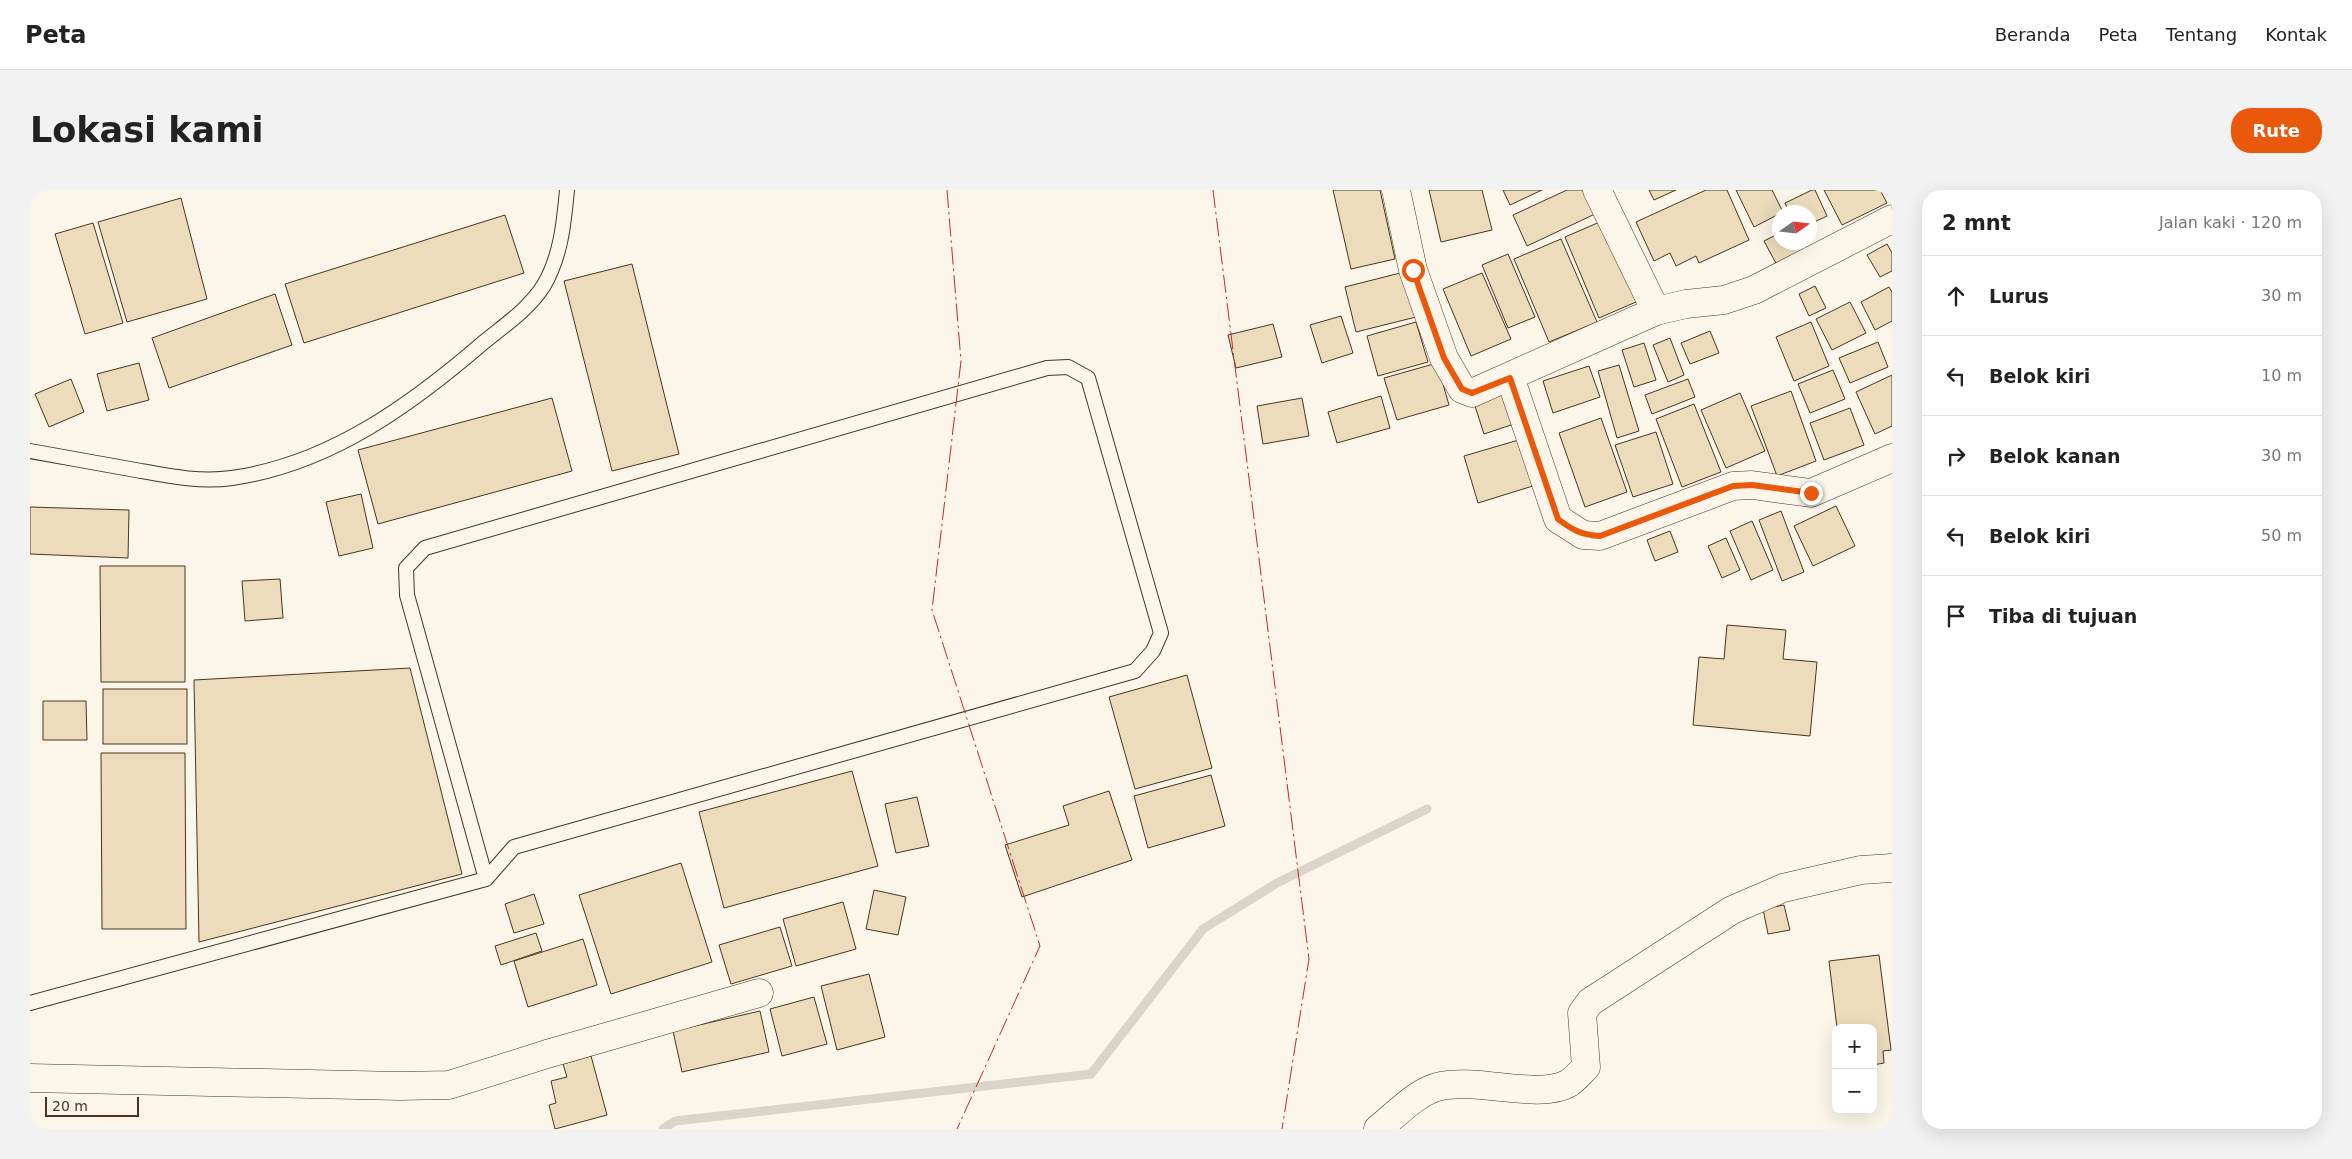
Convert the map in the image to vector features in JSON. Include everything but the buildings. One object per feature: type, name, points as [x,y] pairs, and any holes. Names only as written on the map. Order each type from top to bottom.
[{"type":"street","points":[[1396,190],[1413,270],[1444,358],[1462,389],[1472,393],[1510,378],[1656,311],[1686,304],[1724,300],[1754,290],[1892,219]]},
{"type":"street","points":[[1597,190],[1656,311]]},
{"type":"street","points":[[1510,378],[1558,519],[1584,535],[1600,536],[1733,486],[1752,485],[1811,493],[1892,458]]},
{"type":"street","points":[[1378,1129],[1421,1094],[1439,1086],[1461,1083],[1548,1090],[1569,1083],[1586,1067],[1582,1013],[1590,1002],[1732,910],[1783,888],[1861,870],[1892,868]]},
{"type":"street","points":[[30,1078],[400,1086],[449,1085],[546,1054],[759,993]]},
{"type":"lane","points":[[30,451],[187,479],[231,478],[291,464],[358,436],[434,385],[525,308],[544,285],[557,256],[564,222],[567,190]]},
{"type":"lane","points":[[30,1003],[486,879],[514,847],[1135,671],[1153,651],[1161,633],[1088,378],[1068,368],[1047,368],[425,548],[406,568],[407,596],[486,879]]},
{"type":"waterway","points":[[663,1129],[675,1121],[1091,1074],[1203,929],[1277,883],[1427,809]]},
{"type":"power","points":[[947,190],[961,361],[932,610],[1040,946],[957,1129]]},
{"type":"power","points":[[1213,190],[1309,959],[1282,1129]]},
{"type":"route","points":[[1413,270],[1444,358],[1462,389],[1472,393],[1510,378],[1558,519],[1569,528],[1584,535],[1600,536],[1733,486],[1752,485],[1811,493]]}]
